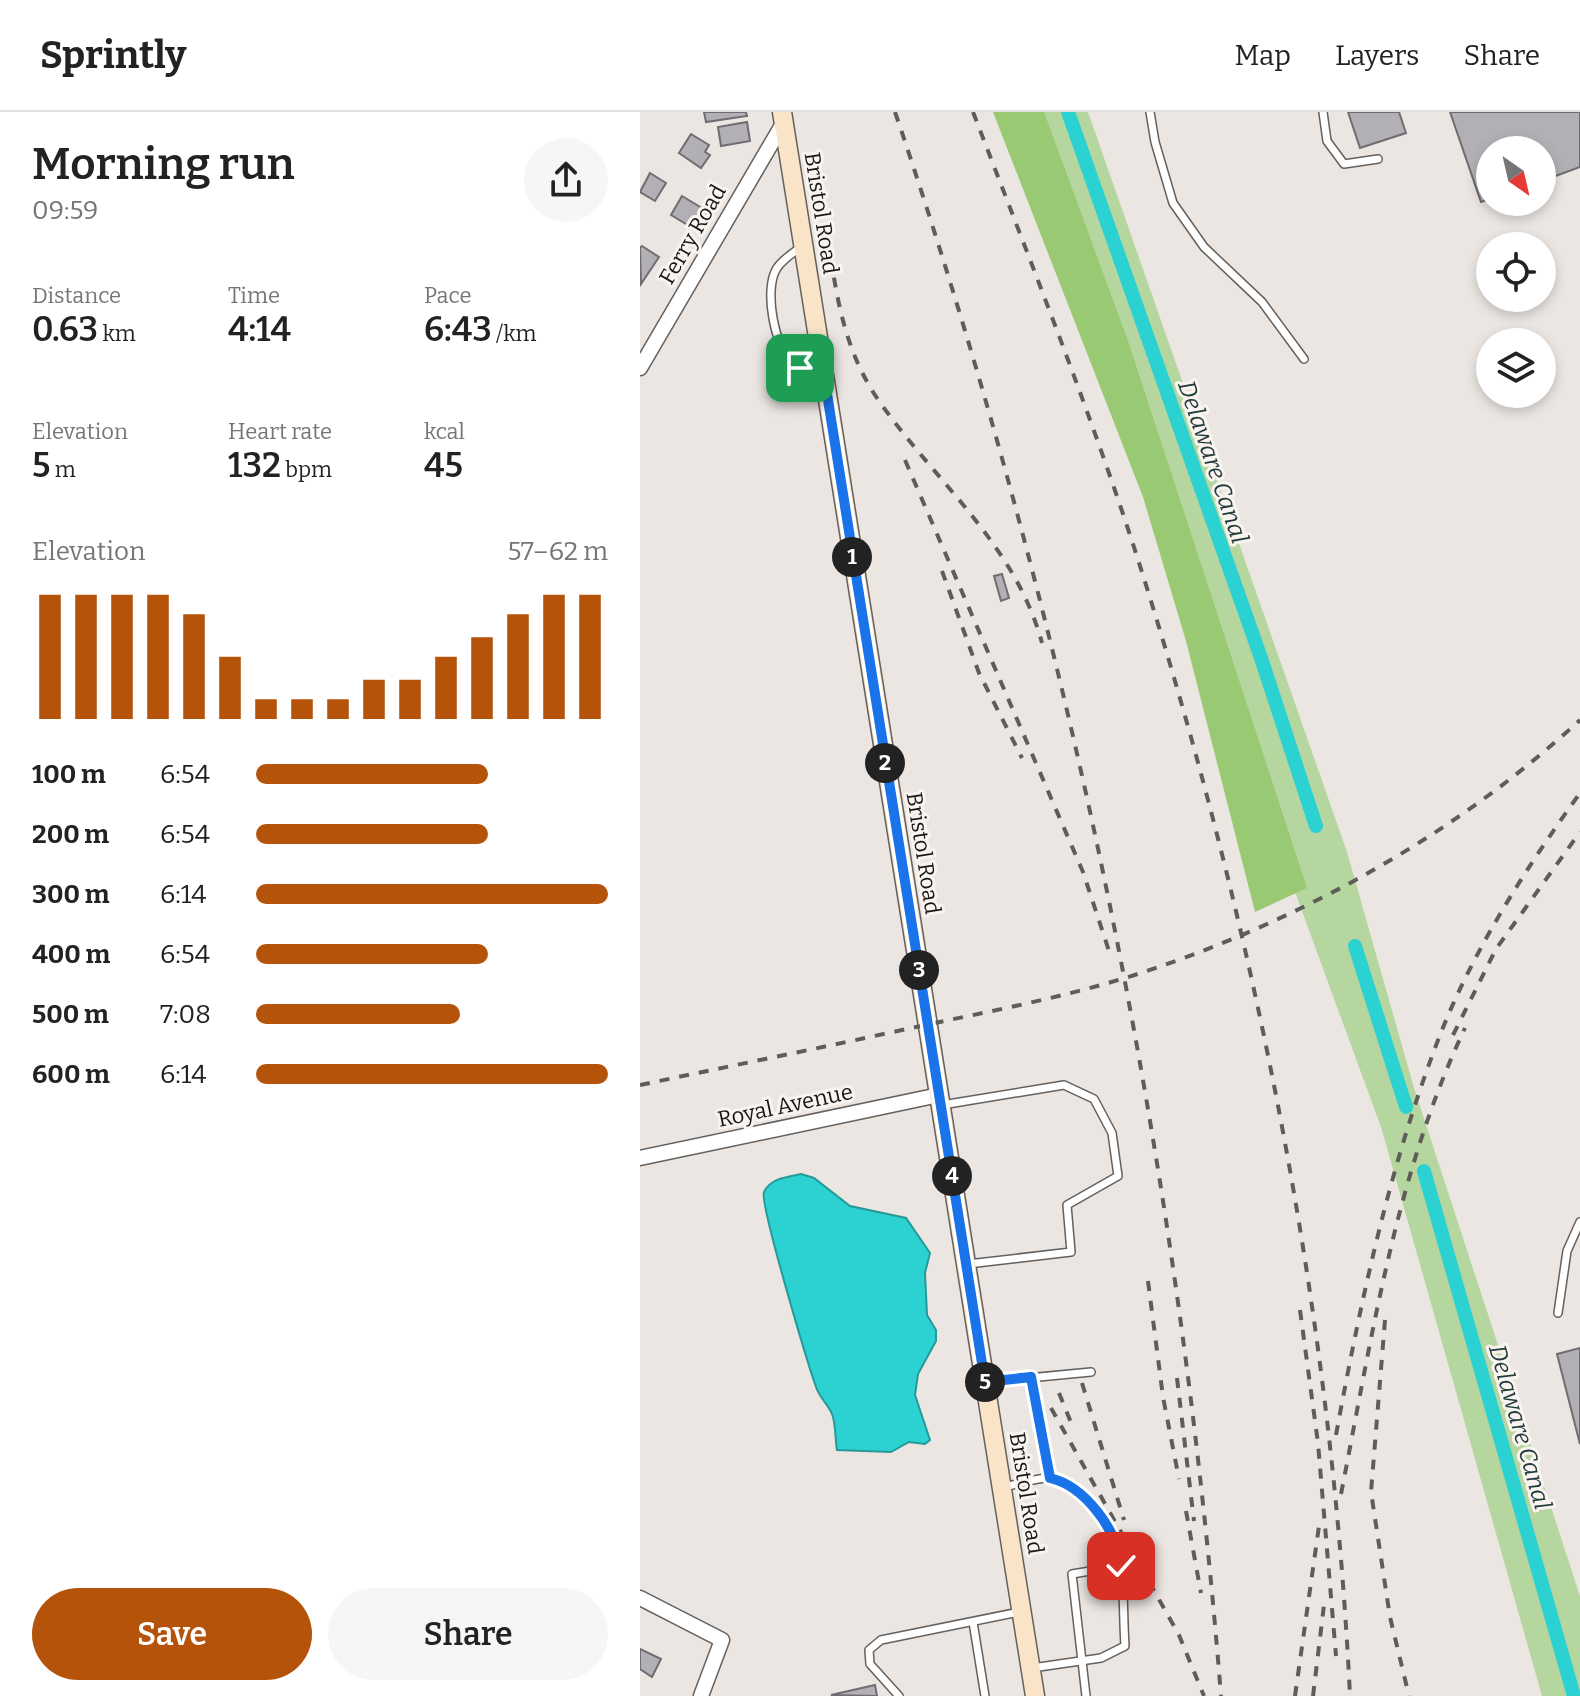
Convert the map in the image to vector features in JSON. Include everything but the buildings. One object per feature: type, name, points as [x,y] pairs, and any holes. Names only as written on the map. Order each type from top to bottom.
[{"type":"main road","name":"Bristol Road","points":[[783,117],[1035,1696]]},
{"type":"street","name":"Ferry Road","points":[[640,368],[783,117]]},
{"type":"street","name":"Royal Avenue","points":[[640,1158],[940,1100]]},
{"type":"street","points":[[640,1598],[721,1642],[701,1696]]},
{"type":"lane","points":[[1150,112],[1155,142],[1173,203],[1204,247],[1262,302],[1304,359]]},
{"type":"lane","points":[[1323,112],[1327,141],[1344,164],[1378,159]]},
{"type":"lane","points":[[803,246],[776,270],[770,288],[779,349],[795,366],[824,375]]},
{"type":"lane","points":[[940,1100],[1064,1085],[1094,1099],[1112,1133],[1118,1176],[1067,1205],[1071,1252],[966,1264]]},
{"type":"lane","points":[[1558,1313],[1567,1251],[1580,1222]]},
{"type":"lane","points":[[985,1382],[1091,1372]]},
{"type":"lane","points":[[1031,1377],[1050,1478]]},
{"type":"lane","points":[[1002,1487],[1050,1478],[1078,1490],[1107,1526],[1120,1554],[1125,1646],[1101,1658],[1030,1668]]},
{"type":"lane","points":[[1086,1696],[1072,1574],[1121,1566]]},
{"type":"lane","points":[[899,1696],[870,1664],[869,1650],[881,1640],[1021,1612]]},
{"type":"lane","points":[[973,1622],[985,1696]]},
{"type":"green space","points":[[993,112],[1044,112],[1128,341],[1307,888],[1255,912],[1186,641],[1143,497]]},
{"type":"green space","points":[[1042,112],[1088,112],[1347,852],[1414,1088],[1580,1596],[1580,1696],[1542,1696],[1382,1130],[1291,881]]},
{"type":"water","points":[[801,1174],[814,1178],[850,1206],[906,1218],[930,1253],[925,1273],[927,1315],[936,1330],[936,1341],[918,1374],[915,1395],[930,1440],[925,1444],[909,1442],[891,1452],[837,1450],[833,1418],[817,1391],[764,1202],[767,1187],[780,1179]]},
{"type":"waterway","name":"Delaware Canal","points":[[1068,112],[1261,658],[1316,826]]},
{"type":"waterway","name":"Delaware Canal","points":[[1355,946],[1406,1107]]},
{"type":"waterway","name":"Delaware Canal","points":[[1424,1171],[1574,1696]]},
{"type":"railway","points":[[895,112],[957,306],[1014,501],[1064,697],[1108,894],[1145,1092],[1177,1292],[1202,1493],[1221,1696]]},
{"type":"railway","points":[[973,112],[1115,489],[1176,685],[1215,826],[1249,969],[1305,1258],[1325,1403],[1340,1549],[1350,1696]]},
{"type":"railway","points":[[828,238],[843,321],[866,379],[899,428],[993,543],[1013,574],[1042,643]]},
{"type":"railway","points":[[905,460],[1083,872],[1111,957]]},
{"type":"railway","points":[[942,571],[979,673],[1022,758]]},
{"type":"railway","points":[[640,1085],[1050,998],[1187,957],[1308,905],[1424,840],[1531,763],[1580,720]]},
{"type":"railway","points":[[1336,1435],[1379,1232],[1406,1133],[1440,1035],[1469,971],[1502,910],[1580,793]]},
{"type":"railway","points":[[1453,1035],[1496,949],[1580,832]]},
{"type":"railway","points":[[1341,1494],[1376,1316],[1404,1198],[1441,1083],[1465,1028]]},
{"type":"railway","points":[[1148,1281],[1163,1397],[1179,1479]]},
{"type":"railway","points":[[1300,1310],[1318,1443],[1336,1656]]},
{"type":"railway","points":[[1385,1320],[1371,1492],[1390,1617],[1409,1696]]},
{"type":"railway","points":[[1177,1378],[1194,1521]]},
{"type":"railway","points":[[1082,1383],[1124,1520]]},
{"type":"railway","points":[[1059,1393],[1074,1430]]},
{"type":"railway","points":[[1051,1408],[1179,1635],[1204,1696]]},
{"type":"railway","points":[[1186,1511],[1201,1593]]},
{"type":"railway","points":[[1295,1696],[1319,1526]]},
{"type":"railway","points":[[1313,1696],[1324,1605]]},
{"type":"route","points":[[800,368],[824,375],[985,1382],[1031,1377],[1050,1478],[1078,1490],[1107,1526],[1120,1554],[1121,1566]]}]
